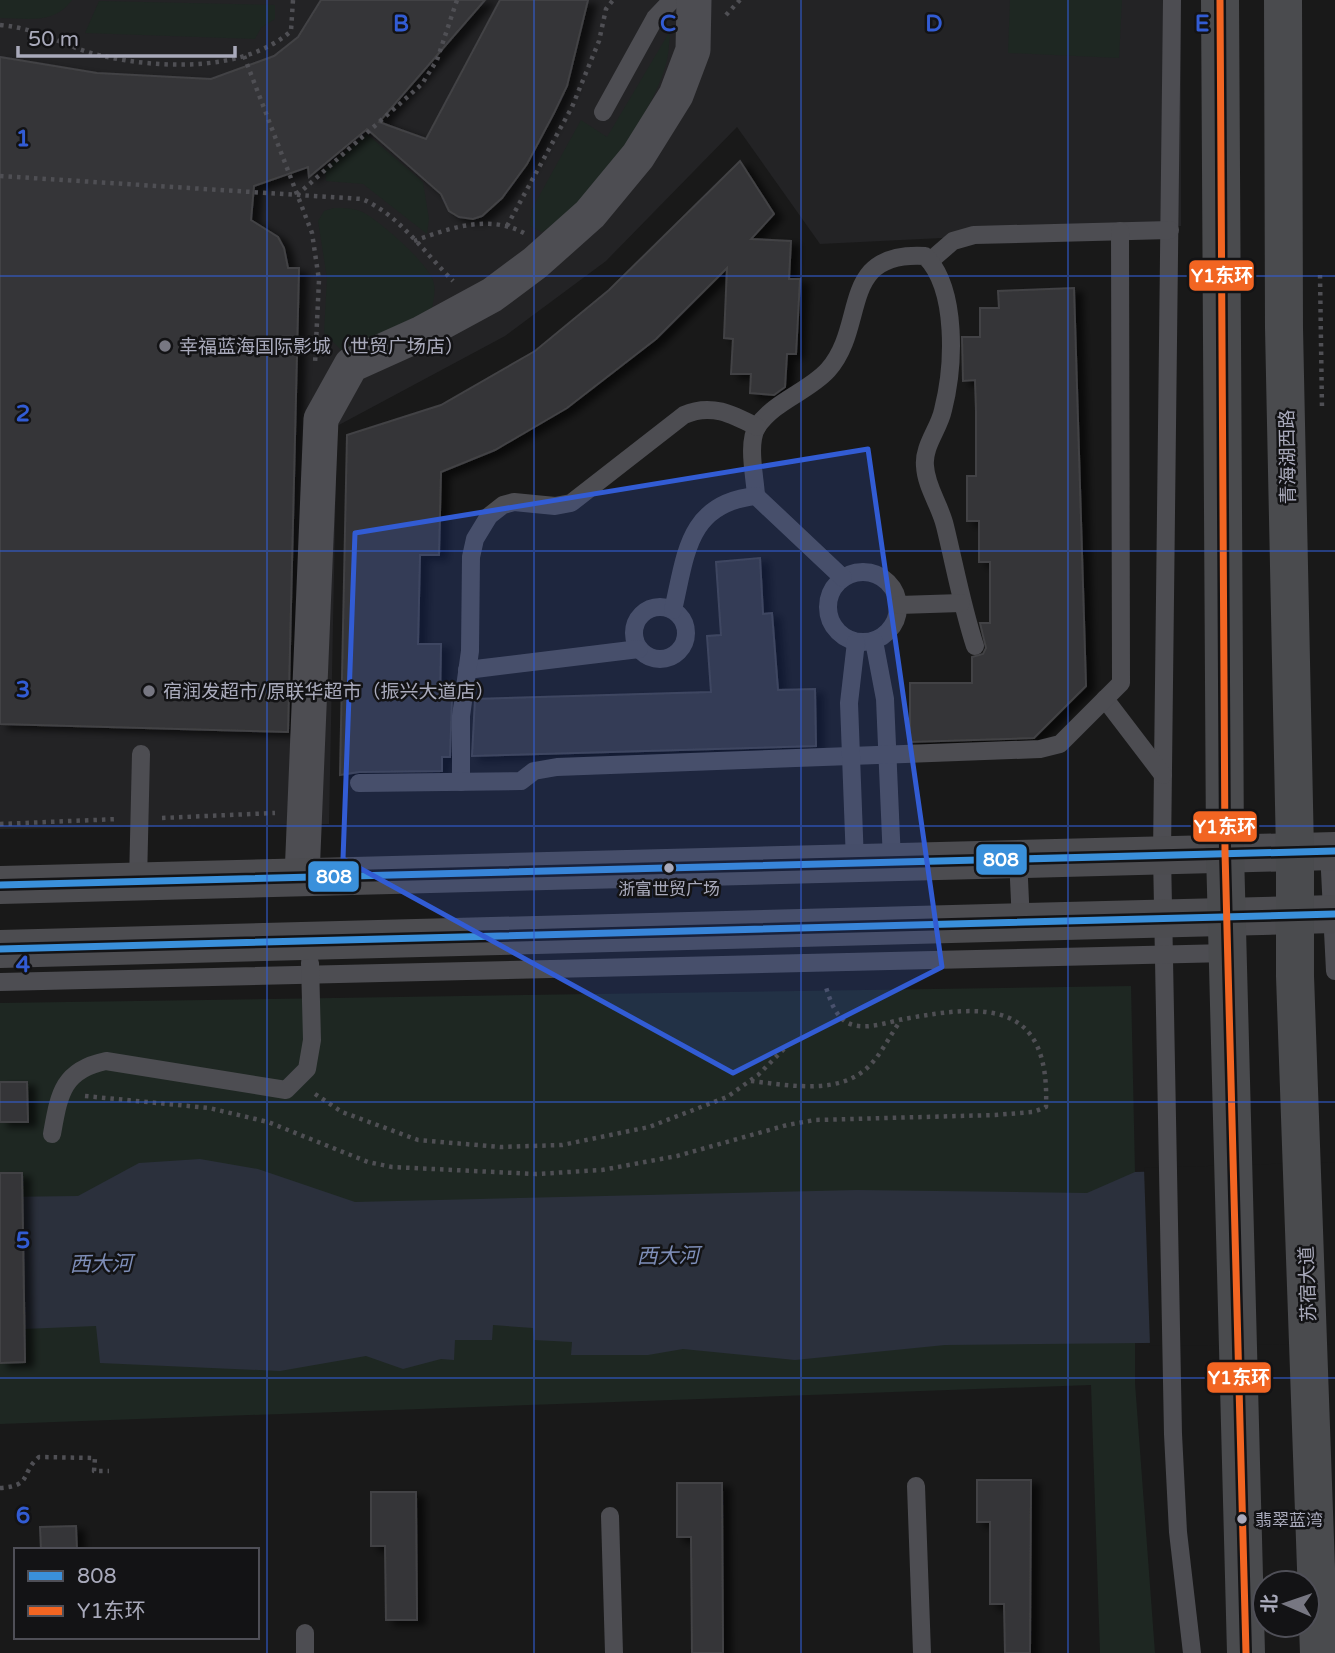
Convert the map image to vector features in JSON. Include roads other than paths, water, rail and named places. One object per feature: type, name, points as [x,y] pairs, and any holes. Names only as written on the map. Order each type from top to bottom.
[{"type":"main road","points":[[1220,0],[1225,852],[1247,1653]]},
{"type":"main road","name":"青海湖西路","points":[[1283,0],[1284,342],[1320,851],[1321,914]]},
{"type":"main road","points":[[0,885],[1320,851]]},
{"type":"main road","points":[[0,949],[310,958],[1021,923],[1164,937],[1228,949],[1321,914]]},
{"type":"main road","name":"苏宿大道","points":[[1319,1653],[1295,976],[1321,914]]},
{"type":"street","points":[[302,877],[321,419],[351,365],[492,296],[590,214],[638,156],[676,95],[693,50],[694,0]]},
{"type":"lane","points":[[603,111],[655,18],[672,0]]},
{"type":"lane","points":[[1172,0],[1162,854],[1172,1434],[1178,1532],[1192,1653]]},
{"type":"lane","points":[[930,261],[953,241],[974,236],[1170,230]]},
{"type":"lane","points":[[359,783],[521,781],[534,771],[557,767],[1040,749],[1060,744],[1121,684],[1121,231]]},
{"type":"lane","points":[[843,578],[756,496],[753,439],[757,427],[772,410],[817,381],[830,368],[847,337],[861,283],[871,268],[911,256],[925,256],[941,283],[951,336],[943,412],[925,455],[925,467],[945,526],[961,604],[975,646]]},
{"type":"lane","points":[[461,782],[461,716],[470,651],[471,557],[475,540],[489,516],[514,502],[546,506],[571,503],[684,415],[698,409],[731,414],[757,427]]},
{"type":"lane","points":[[673,610],[689,540],[696,525],[707,514],[744,497],[756,496]]},
{"type":"lane","points":[[857,572],[880,575],[896,593],[899,604],[893,627],[874,641],[856,642],[836,629],[830,619],[830,594],[843,578],[857,572]]},
{"type":"lane","points":[[899,604],[961,604]]},
{"type":"lane","points":[[467,670],[639,649],[657,659],[666,659],[681,648],[686,631],[684,623],[673,610],[657,607],[642,614],[634,628],[639,649]]},
{"type":"lane","points":[[874,641],[886,699],[888,755],[874,862]]},
{"type":"lane","points":[[856,642],[849,702],[851,757],[874,862]]},
{"type":"lane","points":[[1105,699],[1163,775]]},
{"type":"lane","points":[[138,882],[141,754]]},
{"type":"lane","points":[[1018,858],[1021,923]]},
{"type":"lane","points":[[1321,914],[1335,971]]},
{"type":"lane","points":[[0,982],[310,958],[818,963],[1164,937]]},
{"type":"lane","points":[[52,1135],[59,1095],[74,1074],[88,1065],[106,1061],[286,1090],[307,1069],[312,1040],[310,958]]},
{"type":"lane","points":[[916,1486],[922,1653]]},
{"type":"lane","points":[[610,1516],[614,1653]]},
{"type":"lane","points":[[304,1633],[305,1653]]},
{"type":"water","name":"西大河","points":[[200,1159],[258,1169],[355,1202],[857,1190],[1087,1193],[1135,1172],[1335,1166],[1335,1341],[945,1345],[795,1360],[683,1349],[648,1355],[571,1355],[572,1342],[534,1340],[533,1328],[493,1325],[492,1340],[455,1340],[454,1360],[441,1359],[403,1369],[366,1356],[280,1371],[100,1363],[96,1326],[0,1330],[0,1197],[78,1196],[139,1163]]},
{"type":"place","name":"幸福蓝海国际影城（世贸广场店）","points":[[165,346]]},
{"type":"place","name":"宿润发超市/原联华超市（振兴大道店）","points":[[149,691]]},
{"type":"place","name":"浙富世贸广场","points":[[669,868]]},
{"type":"place","name":"翡翠蓝湾","points":[[1242,1519]]}]
